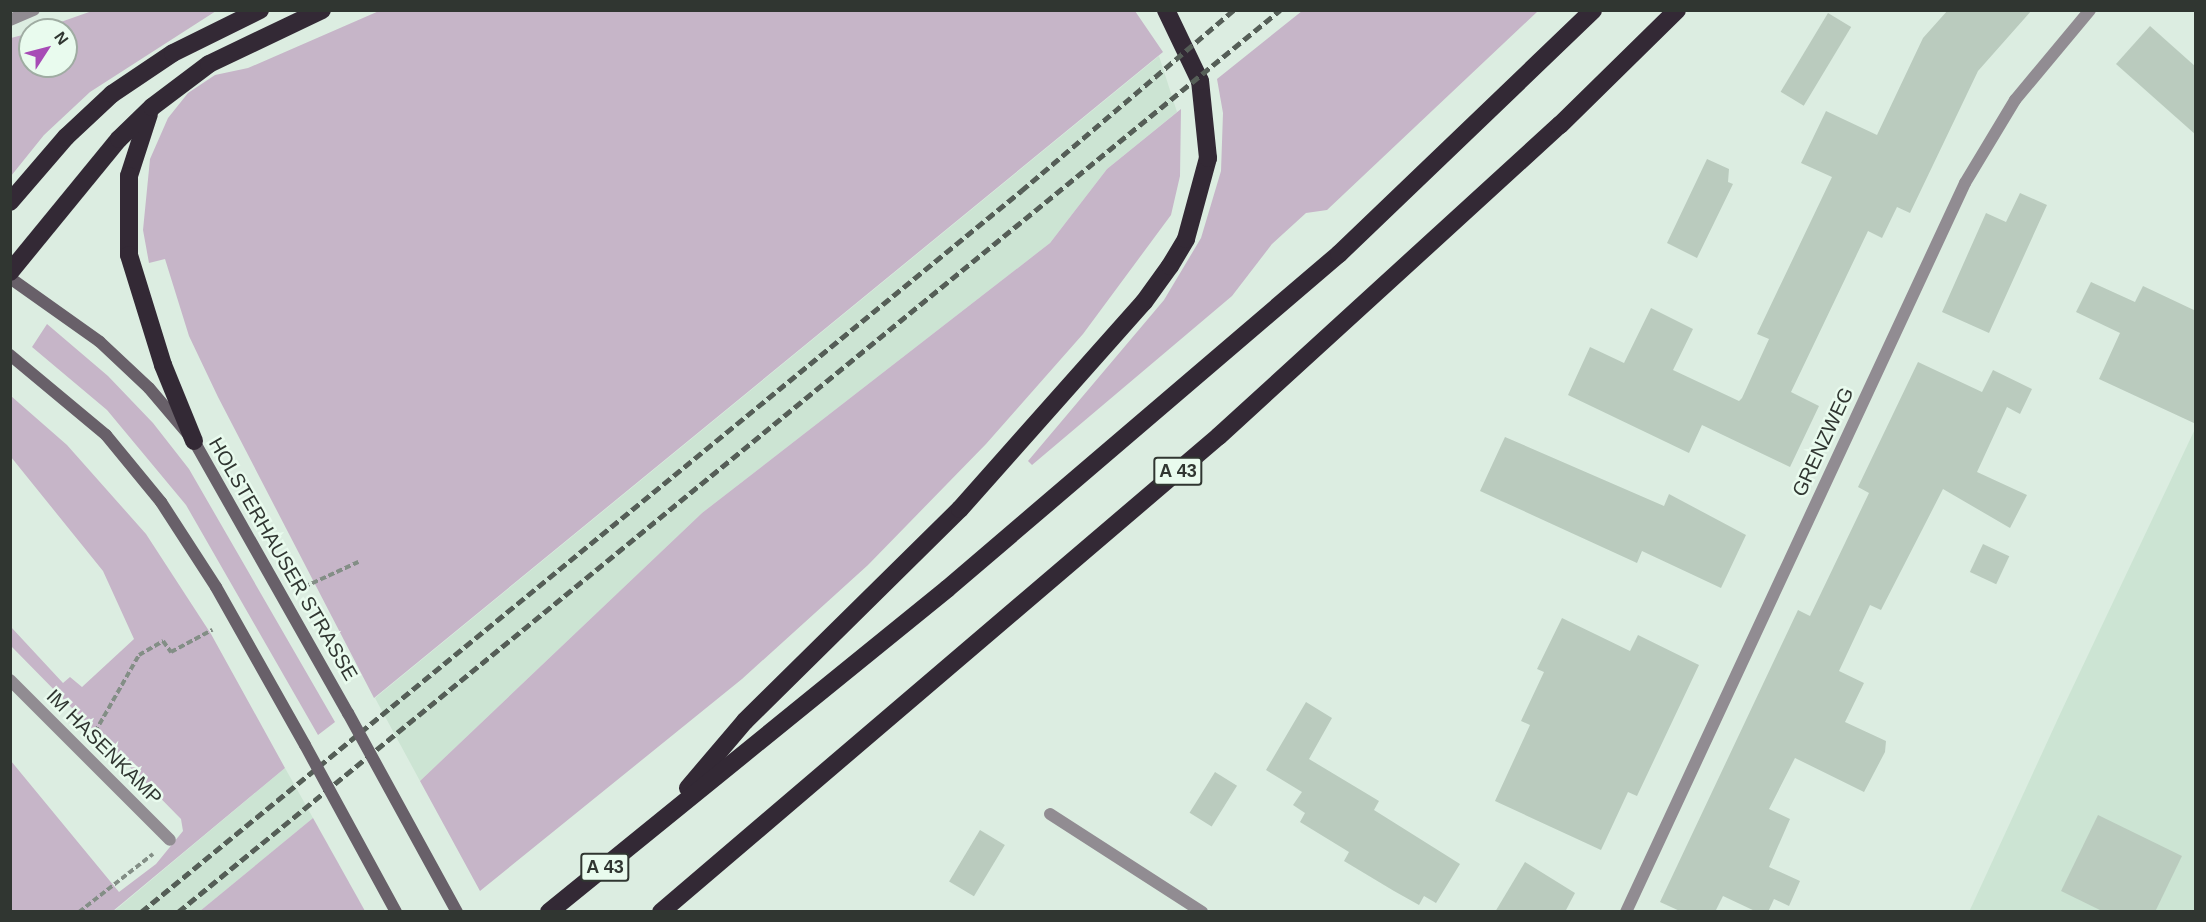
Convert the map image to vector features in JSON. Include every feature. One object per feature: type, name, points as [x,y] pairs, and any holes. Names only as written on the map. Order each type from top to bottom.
[{"type":"highway","points":[[10,202],[66,137],[112,94],[180,49],[260,10]]},
{"type":"highway","points":[[10,272],[119,139],[152,106],[209,64],[322,10]]},
{"type":"highway","points":[[660,822],[745,721],[967,501],[1144,302],[1170,266],[1186,239],[1208,158],[1200,81],[1166,10]]},
{"type":"highway","name":"A 43","points":[[549,912],[947,590],[1339,254],[1593,10]]},
{"type":"highway","name":"A 43","points":[[661,912],[1219,436],[1560,125],[1677,10]]},
{"type":"highway","points":[[152,106],[129,176],[128,246],[163,365],[194,441]]},
{"type":"main road","name":"HOLSTERHAUSER STRASSE","points":[[10,278],[100,342],[149,387],[194,441],[348,712],[457,912]]},
{"type":"main road","points":[[10,355],[106,435],[161,502],[216,586],[396,912]]},
{"type":"street","points":[[10,20],[34,10]]},
{"type":"street","name":"GRENZWEG","points":[[1626,912],[1965,183],[2015,100],[2090,10]]},
{"type":"street","name":"IM HASENKAMP","points":[[10,680],[170,840]]},
{"type":"street","points":[[1050,814],[1202,912]]},
{"type":"path","points":[[317,581],[358,562]]},
{"type":"path","points":[[83,753],[139,655],[163,641],[171,652],[202,635]]},
{"type":"path","points":[[79,912],[170,840]]},
{"type":"shaded area","points":[[92,11],[216,11],[90,92],[44,135],[11,176],[11,38],[18,36],[18,78],[78,78],[78,18],[72,18]]},
{"type":"shaded area","points":[[379,11],[1135,11],[1163,52],[374,698],[218,397],[189,336],[165,259],[149,263],[143,230],[150,159],[168,118],[188,93],[215,75],[248,68]]},
{"type":"shaded area","points":[[1302,11],[1538,11],[1327,210],[1306,213],[1272,244],[1232,296],[1032,465],[1028,461],[1164,300],[1201,238],[1221,171],[1223,113],[1217,79]]},
{"type":"shaded area","points":[[1159,56],[1177,112],[1107,169],[1050,243],[702,513],[420,781],[375,698]]},
{"type":"shaded area","points":[[1181,109],[1180,176],[1171,215],[1083,334],[986,444],[868,565],[742,679],[480,891],[420,781],[702,513],[1050,243],[1107,169]]},
{"type":"shaded area","points":[[47,324],[108,376],[153,423],[189,469],[335,722],[318,735],[186,505],[107,410],[32,347]]},
{"type":"shaded area","points":[[11,396],[67,445],[146,534],[211,634],[285,768],[113,911],[11,911],[11,761],[119,892],[156,864],[183,831],[181,819],[11,646],[11,627],[63,683],[70,677],[82,687],[134,639],[103,571],[11,457]]},
{"type":"shaded area","points":[[2195,429],[2195,911],[1969,912],[2061,712]]},
{"type":"shaded area","points":[[285,768],[313,818],[200,911],[113,912]]},
{"type":"shaded area","points":[[313,818],[365,911],[200,911]]},
{"type":"building","points":[[1948,10],[2032,10],[1978,71],[1910,213],[1897,207],[1882,238],[1868,231],[1791,392],[1819,406],[1790,467],[1702,425],[1689,453],[1568,395],[1590,347],[1624,363],[1651,308],[1693,329],[1673,370],[1739,401],[1742,398],[1769,339],[1757,334],[1832,177],[1801,163],[1826,111],[1877,135],[1923,38]]},
{"type":"building","points":[[1828,13],[1851,27],[1804,106],[1781,92]]},
{"type":"building","points":[[2150,26],[2196,67],[2196,135],[2116,64]]},
{"type":"building","points":[[1707,159],[1729,169],[1728,182],[1733,184],[1697,258],[1667,243]]},
{"type":"building","points":[[2020,193],[2047,205],[1989,333],[1942,312],[1986,213],[2006,222]]},
{"type":"building","points":[[2091,282],[2135,302],[2143,286],[2196,311],[2196,424],[2099,379],[2120,333],[2076,312]]},
{"type":"building","points":[[1918,362],[1982,392],[1993,370],[2032,389],[2020,414],[2007,407],[1977,472],[2027,495],[2010,528],[1943,489],[1881,610],[1870,605],[1839,671],[1864,683],[1845,722],[1886,741],[1885,752],[1864,792],[1795,758],[1769,809],[1790,819],[1769,867],[1800,881],[1789,906],[1774,899],[1768,912],[1757,912],[1723,896],[1715,912],[1682,912],[1660,902],[1798,610],[1810,616],[1869,493],[1858,487]]},
{"type":"building","points":[[1505,437],[1664,506],[1669,494],[1746,535],[1721,588],[1642,551],[1637,563],[1480,491]]},
{"type":"building","points":[[1983,544],[2009,556],[1996,584],[1970,572]]},
{"type":"building","points":[[1562,618],[1630,651],[1638,635],[1699,665],[1637,796],[1628,792],[1601,850],[1495,801],[1530,725],[1521,721],[1544,672],[1537,669]]},
{"type":"building","points":[[1306,702],[1332,718],[1309,759],[1379,801],[1374,810],[1460,864],[1436,903],[1424,896],[1419,905],[1344,861],[1349,852],[1300,822],[1305,813],[1293,805],[1302,792],[1266,770]]},
{"type":"building","points":[[1215,772],[1237,786],[1212,826],[1190,813]]},
{"type":"building","points":[[2098,815],[2182,856],[2155,912],[2104,912],[2061,891]]},
{"type":"building","points":[[980,830],[1005,845],[974,896],[949,881]]},
{"type":"building","points":[[1525,862],[1575,893],[1565,912],[1495,912]]},
{"type":"railway","points":[[141,912],[1021,191],[1234,10]]},
{"type":"railway","points":[[178,912],[1280,10]]}]
